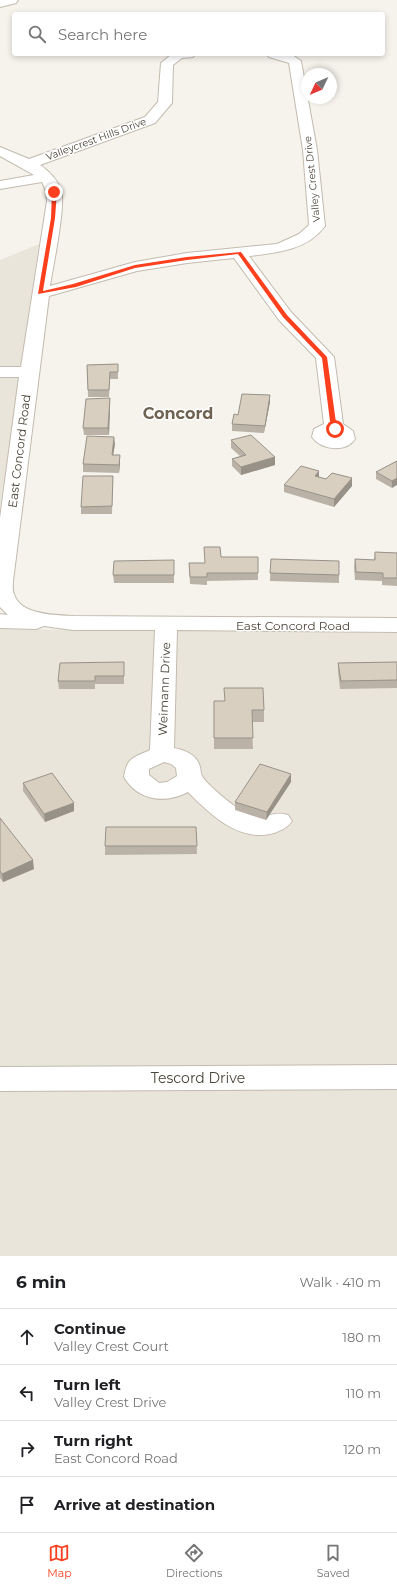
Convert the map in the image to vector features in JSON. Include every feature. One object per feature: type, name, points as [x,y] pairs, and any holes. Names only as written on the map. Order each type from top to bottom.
[{"type":"street","points":[[0,3],[12,0]]},
{"type":"street","name":"Valleycrest Hills Drive","points":[[28,164],[129,129],[150,120],[165,103],[167,62],[177,56]]},
{"type":"street","name":"Valley Crest Drive","points":[[40,293],[74,286],[135,267],[187,258],[280,248],[305,237],[317,226],[310,150],[295,61],[283,56]]},
{"type":"street","name":"East Concord Road","points":[[0,151],[28,164],[46,177],[53,186],[55,201],[40,293],[2,581],[4,606],[73,623],[397,626]]},
{"type":"street","points":[[0,185],[46,177]]},
{"type":"street","points":[[239,253],[285,316],[324,357],[334,429]]},
{"type":"street","points":[[0,372],[29,372]]},
{"type":"street","name":"Weimann Drive","points":[[162,754],[166,625]]},
{"type":"street","points":[[190,779],[174,790],[160,792],[144,787],[136,778],[138,765],[162,754],[178,757],[188,765],[190,779],[237,820],[250,825],[266,826],[280,821]]},
{"type":"street","name":"Tescord Drive","points":[[0,1079],[397,1077]]},
{"type":"shaded area","points":[[39,244],[0,508],[0,260]]},
{"type":"shaded area","points":[[0,629],[397,633],[397,1256],[0,1256]]},
{"type":"building","points":[[118,364],[118,372],[110,372],[109,390],[88,390],[87,365]]},
{"type":"building","points":[[242,394],[270,395],[265,426],[232,424],[234,414],[238,415]]},
{"type":"building","points":[[110,398],[108,428],[83,428],[86,399]]},
{"type":"building","points":[[251,435],[275,457],[241,467],[232,459],[246,455],[231,440]]},
{"type":"building","points":[[87,436],[114,437],[112,455],[120,455],[119,465],[83,464]]},
{"type":"building","points":[[397,461],[397,478],[392,481],[376,472]]},
{"type":"building","points":[[301,466],[319,471],[315,476],[326,479],[332,473],[352,478],[334,499],[284,485]]},
{"type":"building","points":[[83,476],[113,476],[112,506],[81,507]]},
{"type":"building","points":[[204,547],[220,547],[221,557],[258,557],[258,573],[207,573],[207,577],[190,577],[189,563],[205,563]]},
{"type":"building","points":[[375,552],[397,553],[397,578],[383,578],[383,573],[356,572],[355,559],[375,560]]},
{"type":"building","points":[[271,559],[339,561],[339,575],[270,573]]},
{"type":"building","points":[[174,560],[174,575],[113,575],[114,561]]},
{"type":"building","points":[[124,662],[124,676],[95,676],[95,681],[58,681],[60,663]]},
{"type":"building","points":[[397,662],[397,680],[341,681],[338,663]]},
{"type":"building","points":[[224,688],[263,688],[264,710],[252,710],[253,738],[214,738],[214,701],[225,701]]},
{"type":"building","points":[[260,764],[291,774],[267,812],[235,802]]},
{"type":"building","points":[[52,773],[74,803],[44,814],[23,783]]},
{"type":"building","points":[[0,818],[33,860],[2,874],[0,871]]},
{"type":"building","points":[[106,827],[196,827],[197,846],[105,846]]},
{"type":"district","name":"Concord","points":[[178,413]]},
{"type":"route","points":[[54,192],[55,201],[53,218],[40,293],[74,286],[135,267],[187,258],[239,253],[285,316],[324,357],[335,429]]}]
